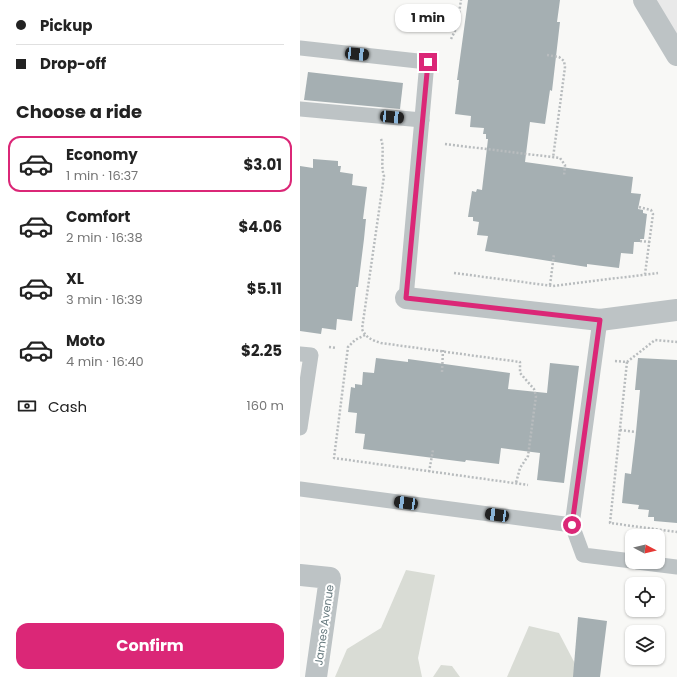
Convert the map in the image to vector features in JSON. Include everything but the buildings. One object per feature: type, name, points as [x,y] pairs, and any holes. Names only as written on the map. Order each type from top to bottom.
[{"type":"street","points":[[644,0],[677,55]]},
{"type":"street","points":[[406,298],[600,320],[677,310]]},
{"type":"street","name":"James Avenue","points":[[300,575],[330,578],[316,677]]},
{"type":"lane","points":[[300,48],[428,62],[406,298]]},
{"type":"lane","points":[[300,109],[422,120]]},
{"type":"lane","points":[[600,320],[572,525],[583,555],[625,560]]},
{"type":"lane","points":[[300,354],[311,355],[300,428]]},
{"type":"lane","points":[[300,489],[572,525]]},
{"type":"lane","points":[[665,566],[677,567]]},
{"type":"path","points":[[451,39],[457,27],[460,0]]},
{"type":"path","points":[[547,55],[559,56],[564,61],[565,67],[553,158]]},
{"type":"path","points":[[445,144],[560,158],[565,165],[564,176]]},
{"type":"path","points":[[639,207],[651,210],[653,214],[645,274]]},
{"type":"path","points":[[640,241],[650,242]]},
{"type":"path","points":[[550,285],[554,254]]},
{"type":"path","points":[[454,273],[550,285],[658,272]]},
{"type":"path","points":[[365,335],[355,340],[348,347],[334,458],[528,485]]},
{"type":"path","points":[[607,361],[627,362],[655,340],[677,342]]},
{"type":"path","points":[[442,372],[443,350]]},
{"type":"path","points":[[627,362],[610,523],[677,532]]},
{"type":"path","points":[[620,430],[636,432]]},
{"type":"path","points":[[429,472],[433,450]]},
{"type":"shaded area","points":[[656,0],[677,0],[677,35]]},
{"type":"shaded area","points":[[406,570],[435,575],[418,658],[422,677],[335,677],[347,649],[381,628]]},
{"type":"shaded area","points":[[529,626],[559,633],[582,677],[507,677]]},
{"type":"shaded area","points":[[441,665],[452,666],[460,677],[433,677]]},
{"type":"route","points":[[428,62],[406,298],[600,320],[572,525]]}]
